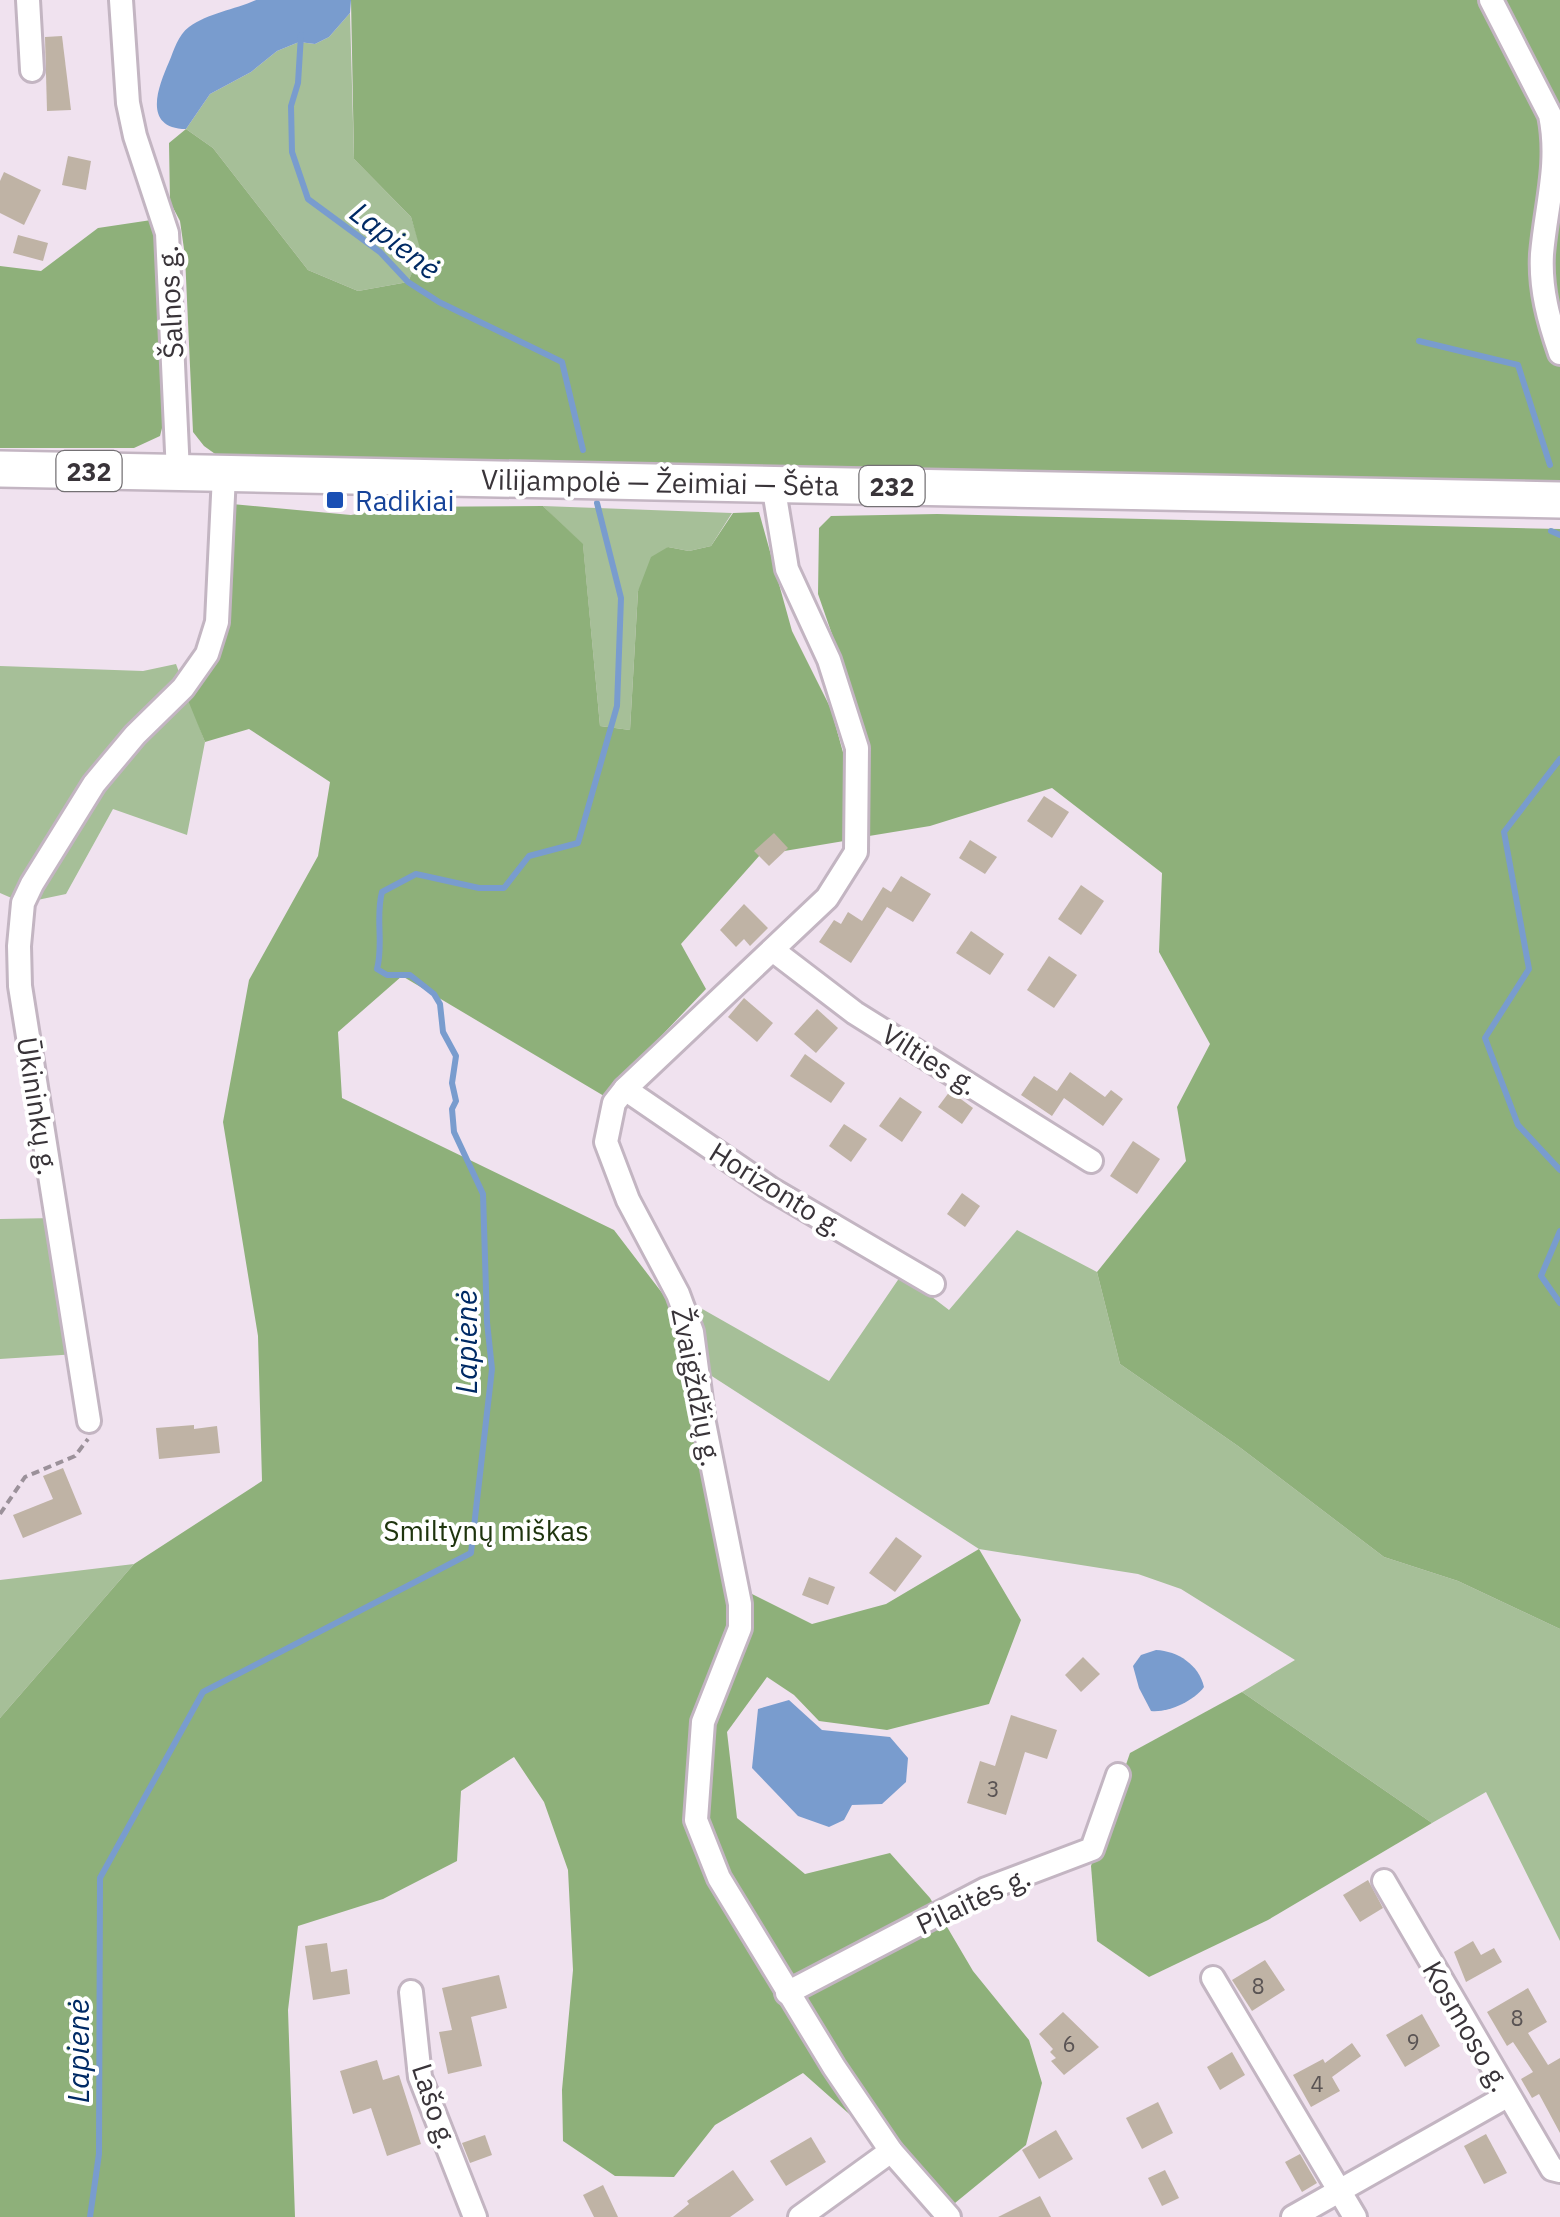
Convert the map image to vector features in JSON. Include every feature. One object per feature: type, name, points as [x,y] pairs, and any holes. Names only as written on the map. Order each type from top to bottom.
[{"type":"main road","name":"Vilijampolė — Žeimiai — Šėta","points":[[0,469],[1560,500]]},
{"type":"street","points":[[28,0],[32,70]]},
{"type":"street","name":"Šalnos g.","points":[[121,0],[128,103],[167,233],[178,473]]},
{"type":"street","points":[[1491,0],[1550,115],[1555,135],[1554,184],[1542,274],[1548,320],[1560,354]]},
{"type":"street","name":"Ūkininkų g.","points":[[89,1421],[20,986],[23,903],[94,784],[183,688],[207,654],[218,622],[224,475]]},
{"type":"street","name":"Žvaigždžių g.","points":[[773,484],[787,569],[829,660],[857,748],[856,852],[827,898],[625,1089],[614,1103],[606,1142],[628,1200],[678,1294],[692,1332],[704,1423],[740,1604],[740,1628],[703,1722],[696,1820],[719,1878],[787,1993],[891,2150],[948,2217]]},
{"type":"street","name":"Vilties g.","points":[[774,951],[855,1012],[1091,1161]]},
{"type":"street","name":"Horizonto g.","points":[[625,1089],[771,1189],[933,1284]]},
{"type":"street","name":"Pilaitės g.","points":[[787,1993],[986,1889],[1092,1849],[1118,1776]]},
{"type":"street","name":"Kosmoso g.","points":[[1384,1881],[1507,2096],[1556,2170]]},
{"type":"street","points":[[1214,1978],[1355,2217]]},
{"type":"street","name":"Lašo g.","points":[[411,1992],[420,2077],[476,2217]]},
{"type":"street","points":[[1293,2217],[1507,2096]]},
{"type":"street","points":[[811,2214],[891,2150]]},
{"type":"path","points":[[0,1514],[25,1478],[75,1456],[88,1438],[89,1421]]},
{"type":"green space","points":[[351,0],[1560,0],[1560,487],[225,461],[193,432],[185,256],[180,221],[170,202],[169,143],[186,129],[213,148],[308,270],[358,291],[408,282],[421,252],[411,217],[354,159]]},
{"type":"green space","points":[[350,13],[354,159],[411,217],[422,252],[408,282],[358,291],[308,270],[213,148],[186,129],[210,94],[251,72],[277,51],[299,42],[315,44],[329,37]]},
{"type":"green space","points":[[158,219],[166,412],[160,436],[134,448],[0,448],[0,266],[41,271],[98,228]]},
{"type":"green space","name":"Smiltynų miškas","points":[[232,504],[351,515],[397,507],[543,506],[583,544],[600,726],[630,730],[638,591],[651,557],[668,547],[689,551],[711,546],[733,513],[759,512],[792,631],[831,709],[844,756],[844,841],[760,855],[681,944],[706,989],[604,1096],[402,976],[338,1032],[342,1098],[614,1230],[682,1319],[746,1591],[812,1624],[886,1604],[979,1549],[1021,1620],[989,1704],[887,1730],[819,1721],[794,1695],[767,1677],[727,1732],[737,1818],[805,1874],[890,1853],[930,1898],[973,1971],[1029,2040],[1042,2083],[1026,2145],[944,2212],[891,2151],[803,2073],[715,2125],[674,2177],[615,2176],[563,2141],[562,2090],[573,1970],[568,1870],[544,1802],[514,1757],[461,1791],[457,1861],[383,1899],[298,1926],[288,2010],[295,2217],[0,2217],[0,1718],[134,1564],[262,1481],[258,1336],[223,1122],[249,980],[318,856],[330,782],[249,729],[205,742],[183,688],[208,665]]},
{"type":"green space","points":[[543,506],[732,513],[711,546],[689,551],[668,547],[638,591],[630,730],[600,726],[583,545]]},
{"type":"green space","points":[[937,514],[1560,529],[1560,1629],[1458,1581],[1384,1557],[1238,1446],[1120,1364],[1097,1272],[1186,1161],[1177,1107],[1210,1044],[1159,952],[1162,873],[1052,788],[930,826],[869,836],[869,779],[858,709],[818,594],[819,528],[831,516]]},
{"type":"green space","points":[[176,664],[205,742],[187,835],[113,809],[66,894],[23,903],[0,893],[0,666],[143,671]]},
{"type":"green space","points":[[55,1218],[77,1354],[0,1359],[0,1219]]},
{"type":"green space","points":[[1017,1230],[1097,1272],[1120,1364],[1238,1446],[1384,1557],[1458,1581],[1560,1629],[1560,1941],[1486,1792],[1432,1823],[1242,1692],[1295,1660],[1181,1589],[1138,1574],[979,1549],[704,1371],[690,1302],[829,1381],[902,1274],[949,1310]]},
{"type":"green space","points":[[134,1564],[0,1718],[0,1580]]},
{"type":"green space","points":[[1242,1692],[1432,1823],[1268,1920],[1149,1977],[1097,1941],[1091,1866],[1130,1753]]},
{"type":"water","points":[[256,0],[351,0],[350,13],[329,37],[315,44],[299,42],[277,51],[251,72],[210,94],[186,129],[163,122],[158,114],[158,94],[182,34],[204,18]]},
{"type":"water","points":[[1156,1650],[1186,1661],[1204,1687],[1180,1705],[1151,1711],[1133,1666],[1141,1655]]},
{"type":"water","points":[[789,1700],[822,1730],[890,1737],[908,1758],[906,1782],[882,1804],[852,1805],[844,1820],[829,1827],[798,1816],[752,1768],[758,1709]]},
{"type":"building","points":[[62,36],[71,110],[47,111],[45,37]]},
{"type":"building","points":[[68,156],[91,161],[86,190],[62,185]]},
{"type":"building","points":[[4,172],[41,190],[24,225],[0,213],[0,181]]},
{"type":"building","points":[[18,235],[48,243],[43,261],[13,253]]},
{"type":"building","points":[[1044,796],[1069,812],[1052,838],[1027,821]]},
{"type":"building","points":[[774,833],[788,848],[769,866],[754,851]]},
{"type":"building","points":[[970,840],[997,857],[985,874],[959,858]]},
{"type":"building","points":[[901,876],[931,894],[913,922],[887,907],[851,963],[819,942],[834,920],[841,924],[848,912],[862,921],[883,887],[891,892]]},
{"type":"building","points":[[1081,885],[1104,901],[1081,935],[1058,919]]},
{"type":"building","points":[[744,904],[768,928],[750,946],[744,939],[736,947],[720,930]]},
{"type":"building","points":[[971,931],[1004,954],[990,975],[956,953]]},
{"type":"building","points":[[1049,956],[1077,975],[1054,1008],[1027,990]]},
{"type":"building","points":[[744,998],[773,1023],[757,1042],[728,1017]]},
{"type":"building","points":[[817,1009],[838,1028],[816,1053],[794,1034]]},
{"type":"building","points":[[805,1054],[845,1083],[831,1103],[790,1076]]},
{"type":"building","points":[[1070,1072],[1105,1097],[1111,1090],[1123,1099],[1103,1126],[1064,1098],[1052,1116],[1021,1095],[1034,1076],[1057,1091]]},
{"type":"building","points":[[950,1091],[973,1108],[962,1124],[938,1107]]},
{"type":"building","points":[[900,1097],[922,1112],[902,1142],[879,1126]]},
{"type":"building","points":[[844,1124],[867,1139],[851,1162],[829,1146]]},
{"type":"building","points":[[1133,1141],[1160,1159],[1137,1194],[1110,1176]]},
{"type":"building","points":[[962,1193],[980,1206],[965,1227],[947,1214]]},
{"type":"building","points":[[194,1425],[194,1429],[217,1426],[220,1453],[159,1459],[156,1428]]},
{"type":"building","points":[[63,1468],[82,1514],[23,1538],[13,1515],[53,1499],[43,1476]]},
{"type":"building","points":[[896,1537],[922,1556],[895,1592],[869,1573]]},
{"type":"building","points":[[809,1577],[835,1587],[828,1605],[802,1595]]},
{"type":"building","points":[[1083,1657],[1100,1674],[1081,1692],[1065,1675]]},
{"type":"building","points":[[1011,1715],[1057,1730],[1047,1759],[1025,1752],[1006,1815],[967,1803],[980,1761],[995,1766]]},
{"type":"building","points":[[1368,1880],[1383,1908],[1360,1922],[1343,1895]]},
{"type":"building","points":[[1473,1941],[1481,1955],[1494,1948],[1502,1962],[1466,1982],[1454,1952]]},
{"type":"building","points":[[327,1943],[331,1972],[347,1969],[350,1994],[313,2000],[305,1946]]},
{"type":"building","points":[[1265,1960],[1285,1990],[1252,2011],[1232,1980]]},
{"type":"building","points":[[499,1975],[507,2008],[471,2017],[482,2066],[448,2074],[439,2032],[452,2030],[442,1988]]},
{"type":"building","points":[[1528,1988],[1547,2022],[1528,2033],[1548,2065],[1560,2058],[1560,2133],[1539,2094],[1532,2098],[1521,2079],[1533,2072],[1513,2042],[1507,2046],[1487,2012]]},
{"type":"building","points":[[1063,2012],[1099,2047],[1064,2075],[1051,2061],[1056,2058],[1050,2052],[1053,2049],[1039,2034]]},
{"type":"building","points":[[1422,2014],[1440,2046],[1405,2067],[1386,2035]]},
{"type":"building","points":[[1352,2043],[1361,2056],[1332,2077],[1340,2091],[1311,2107],[1293,2075],[1323,2059],[1325,2063]]},
{"type":"building","points":[[1232,2052],[1245,2075],[1220,2090],[1207,2067]]},
{"type":"building","points":[[377,2060],[383,2080],[399,2075],[421,2144],[387,2156],[371,2108],[353,2114],[340,2071]]},
{"type":"building","points":[[1158,2102],[1173,2133],[1142,2149],[1126,2118]]},
{"type":"building","points":[[1056,2130],[1073,2159],[1039,2179],[1022,2150]]},
{"type":"building","points":[[1486,2134],[1507,2173],[1484,2184],[1464,2146]]},
{"type":"building","points":[[485,2135],[492,2155],[470,2163],[462,2143]]},
{"type":"building","points":[[811,2137],[826,2162],[786,2186],[770,2161]]},
{"type":"building","points":[[1300,2154],[1317,2183],[1302,2192],[1285,2162]]},
{"type":"building","points":[[733,2170],[754,2200],[730,2217],[673,2217],[689,2204],[687,2201]]},
{"type":"building","points":[[1165,2170],[1179,2198],[1162,2206],[1148,2178]]},
{"type":"building","points":[[603,2185],[618,2217],[594,2217],[583,2195]]},
{"type":"building","points":[[1040,2196],[1051,2217],[998,2217]]},
{"type":"waterway","name":"Lapienė","points":[[301,35],[298,83],[291,106],[292,152],[308,199],[380,252],[408,282],[439,302],[562,362],[583,450]]},
{"type":"waterway","points":[[1419,341],[1518,365],[1550,465]]},
{"type":"waterway","name":"Lapienė","points":[[90,2217],[99,2154],[100,1878],[203,1692],[471,1553],[492,1369],[483,1194],[454,1132],[452,1109],[456,1101],[452,1083],[456,1056],[443,1032],[440,1004],[434,994],[410,975],[387,975],[377,969],[380,902],[382,892],[416,874],[479,888],[504,888],[529,856],[578,843],[617,706],[621,598],[597,503]]},
{"type":"waterway","points":[[1551,531],[1560,535]]},
{"type":"waterway","points":[[1560,759],[1504,832],[1529,969],[1485,1038],[1518,1125],[1560,1170]]},
{"type":"waterway","points":[[1560,1231],[1541,1276],[1560,1303]]},
{"type":"place","name":"Radikiai","points":[[335,500]]}]
